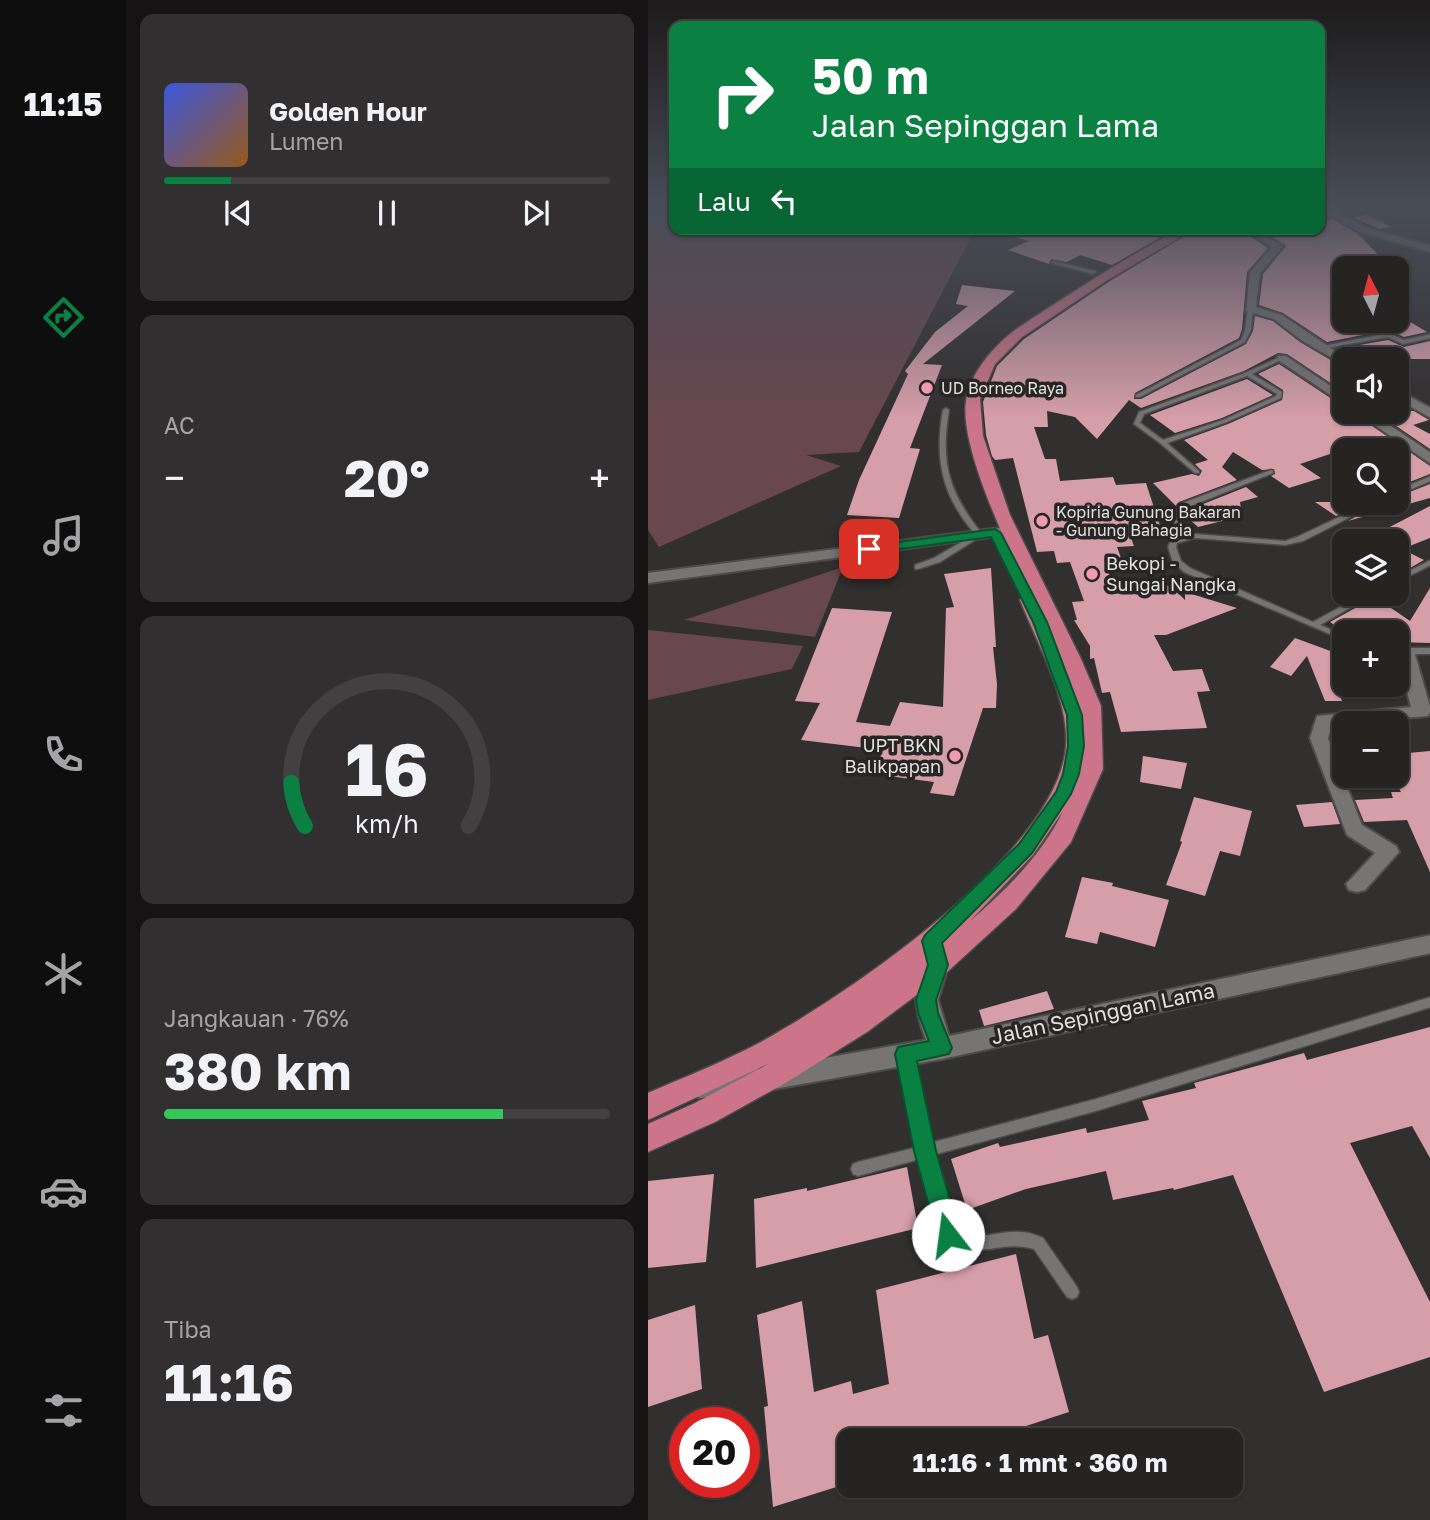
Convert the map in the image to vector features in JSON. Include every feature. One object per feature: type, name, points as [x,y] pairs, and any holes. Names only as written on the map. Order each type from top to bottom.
[{"type":"highway","points":[[648,1107],[695,1087],[806,1030],[858,996],[935,953],[970,938],[1052,851],[1073,819],[1094,771],[1096,728],[1091,708],[1048,606],[994,533],[963,441],[959,418],[964,386],[982,355],[1000,337],[1087,276]]},
{"type":"highway","points":[[994,533],[975,430],[973,403],[985,370],[1004,346],[1024,330],[1106,276]]},
{"type":"highway","points":[[648,1138],[774,1078],[864,1021],[935,953]]},
{"type":"street","points":[[1254,276],[1250,309],[1278,317],[1305,338],[1332,354]]},
{"type":"street","points":[[1308,350],[1321,346]]},
{"type":"street","points":[[1289,356],[1332,390]]},
{"type":"street","points":[[1409,401],[1430,414]]},
{"type":"street","points":[[1379,424],[1430,460]]},
{"type":"street","points":[[648,578],[994,533]]},
{"type":"street","points":[[1357,884],[1389,852],[1354,830],[1319,737],[1324,720],[1422,712],[1409,674]]},
{"type":"street","name":"Jalan Sepinggan Lama","points":[[695,1087],[774,1078],[942,1048],[1430,944]]},
{"type":"street","points":[[935,953],[926,1000],[928,1013],[942,1048]]},
{"type":"lane","points":[[1138,396],[1235,346],[1246,336],[1250,309]]},
{"type":"lane","points":[[1321,346],[1389,335],[1414,350]]},
{"type":"lane","points":[[1403,342],[1430,337]]},
{"type":"lane","points":[[1198,472],[1137,424],[1141,413],[1289,356]]},
{"type":"lane","points":[[1162,442],[1225,421],[1281,395],[1247,374]]},
{"type":"lane","points":[[946,410],[941,434],[945,480],[964,520],[994,533]]},
{"type":"lane","points":[[1181,538],[1176,523],[1178,511],[1182,506],[1272,472]]},
{"type":"lane","points":[[1409,488],[1430,478]]},
{"type":"lane","points":[[1332,633],[1187,570],[1177,562],[1172,547],[1174,542],[1181,538],[1195,536],[1285,543],[1300,539],[1350,515]]},
{"type":"lane","points":[[918,567],[994,533]]},
{"type":"lane","points":[[1409,573],[1430,562]]},
{"type":"lane","points":[[1312,625],[1348,606]]},
{"type":"lane","points":[[1409,651],[1430,652]]},
{"type":"lane","points":[[858,1169],[1096,1105],[1430,1003]]},
{"type":"lane","points":[[906,1054],[925,1151],[948,1235],[959,1243],[967,1244],[1018,1238],[1038,1243],[1072,1292]]},
{"type":"shaded area","points":[[648,276],[951,276],[859,452],[806,455],[841,466],[659,547],[648,530]]},
{"type":"shaded area","points":[[843,567],[815,637],[684,620]]},
{"type":"shaded area","points":[[648,630],[803,646],[792,669],[648,700]]},
{"type":"building","points":[[1118,276],[1247,276],[1239,338],[1135,393],[1134,399],[1141,399],[1246,344],[1253,331],[1255,316],[1273,321],[1300,342],[1332,361],[1332,384],[1287,354],[1278,353],[1244,371],[1141,408],[1129,400],[1097,439],[1075,417],[1047,411],[1048,427],[1034,427],[1045,459],[1056,459],[1060,481],[1113,477],[1116,485],[1146,483],[1162,532],[1129,533],[1134,546],[1117,547],[1121,558],[1104,559],[1116,594],[1158,583],[1172,587],[1185,600],[1185,592],[1237,608],[1166,635],[1154,635],[1173,671],[1202,669],[1210,691],[1197,692],[1207,728],[1121,732],[1110,692],[1102,693],[1094,658],[1090,659],[1090,646],[1074,620],[1077,620],[1072,602],[1084,601],[1070,562],[1057,563],[1054,551],[1037,552],[1013,458],[995,460],[986,435],[983,402],[997,366],[1024,339]]},
{"type":"building","points":[[1263,276],[1332,276],[1332,333],[1373,333],[1327,342],[1283,313],[1259,305]]},
{"type":"building","points":[[962,285],[1015,291],[923,364],[942,365],[910,448],[920,449],[899,518],[847,515],[859,480],[908,374],[905,371],[935,332],[968,306],[956,304]]},
{"type":"building","points":[[1409,321],[1427,332],[1404,337],[1395,333],[1409,333]]},
{"type":"building","points":[[1388,340],[1404,347],[1348,347]]},
{"type":"building","points":[[1430,341],[1430,359],[1409,359],[1409,347],[1404,347]]},
{"type":"building","points":[[1279,364],[1332,399],[1332,424],[1370,424],[1390,438],[1332,438],[1332,453],[1300,464],[1321,478],[1289,488],[1271,476],[1275,474],[1274,469],[1262,470],[1233,452],[1222,467],[1237,480],[1179,502],[1176,506],[1153,483],[1192,474],[1199,476],[1202,471],[1195,464],[1208,460],[1184,440],[1282,400],[1283,390],[1258,374]]},
{"type":"building","points":[[1247,379],[1273,395],[1222,418],[1175,433],[1150,415]]},
{"type":"building","points":[[1409,411],[1429,420],[1413,425],[1430,434],[1430,449],[1393,424],[1409,424]]},
{"type":"building","points":[[1409,451],[1430,466],[1430,474],[1409,482]]},
{"type":"building","points":[[1430,484],[1430,498],[1409,504],[1409,492]]},
{"type":"building","points":[[1246,487],[1258,497],[1240,502],[1242,516],[1198,527],[1185,515],[1188,510]]},
{"type":"building","points":[[1315,502],[1332,502],[1332,513]]},
{"type":"building","points":[[1430,506],[1430,538],[1409,546],[1409,529],[1386,529]]},
{"type":"building","points":[[1359,515],[1369,515],[1348,521]]},
{"type":"building","points":[[1409,552],[1424,560],[1410,568]]},
{"type":"building","points":[[991,568],[996,647],[993,647],[997,684],[996,708],[983,708],[954,796],[930,793],[934,782],[873,774],[883,750],[801,740],[820,703],[795,701],[832,608],[892,612],[856,722],[890,726],[900,702],[943,707],[946,608],[954,607],[944,574]]},
{"type":"building","points":[[1430,588],[1430,643],[1409,642],[1410,621]]},
{"type":"building","points":[[1359,606],[1388,606],[1409,620],[1334,620]]},
{"type":"building","points":[[1295,638],[1332,652],[1332,697],[1340,697],[1342,701],[1325,701],[1307,656],[1291,676],[1270,667]]},
{"type":"building","points":[[1430,751],[1430,872],[1407,820],[1364,822],[1355,800],[1393,798],[1391,792],[1401,792],[1399,788],[1409,788],[1409,753]]},
{"type":"building","points":[[1143,756],[1187,763],[1181,789],[1140,782]]},
{"type":"building","points":[[1194,797],[1252,811],[1240,856],[1220,851],[1205,896],[1166,885],[1182,842],[1180,841]]},
{"type":"building","points":[[1332,802],[1340,824],[1304,827],[1296,805]]},
{"type":"building","points":[[1082,877],[1113,883],[1112,886],[1169,900],[1155,947],[1100,932],[1097,944],[1065,937]]},
{"type":"building","points":[[1047,991],[1054,1009],[984,1026],[979,1010]]},
{"type":"building","points":[[1430,1027],[1430,1158],[1412,1126],[1350,1143],[1430,1302],[1430,1357],[1324,1392],[1233,1175],[1174,1190],[1173,1188],[1113,1200],[1106,1171],[1026,1189],[967,1210],[951,1159],[998,1143],[1000,1147],[1086,1128],[1087,1133],[1149,1120],[1142,1101],[1196,1088],[1194,1083],[1304,1053],[1307,1060]]},
{"type":"building","points":[[907,1167],[918,1228],[756,1268],[754,1199],[807,1188],[807,1191]]},
{"type":"building","points":[[714,1174],[706,1262],[648,1268],[648,1181]]},
{"type":"building","points":[[1016,1254],[1034,1339],[1048,1335],[1069,1412],[1020,1428],[837,1428],[837,1487],[773,1507],[764,1407],[768,1406],[757,1315],[802,1301],[814,1392],[851,1381],[853,1394],[889,1384],[876,1290]]},
{"type":"building","points":[[695,1305],[702,1389],[648,1407],[648,1320]]},
{"type":"place","name":"UD Borneo Raya","points":[[927,388]]},
{"type":"place","name":"Kopiria Gunung Bakaran - Gunung Bahagia","points":[[1042,521]]},
{"type":"place","name":"Bekopi - Sungai Nangka","points":[[1092,574]]},
{"type":"place","name":"UPT BKN Balikpapan","points":[[955,756]]},
{"type":"route","points":[[869,549],[995,533],[1040,622],[1075,715],[1076,746],[1071,774],[1063,794],[1025,849],[932,941],[938,965],[926,1000],[928,1013],[942,1048],[906,1054],[925,1151],[948,1235]]}]
